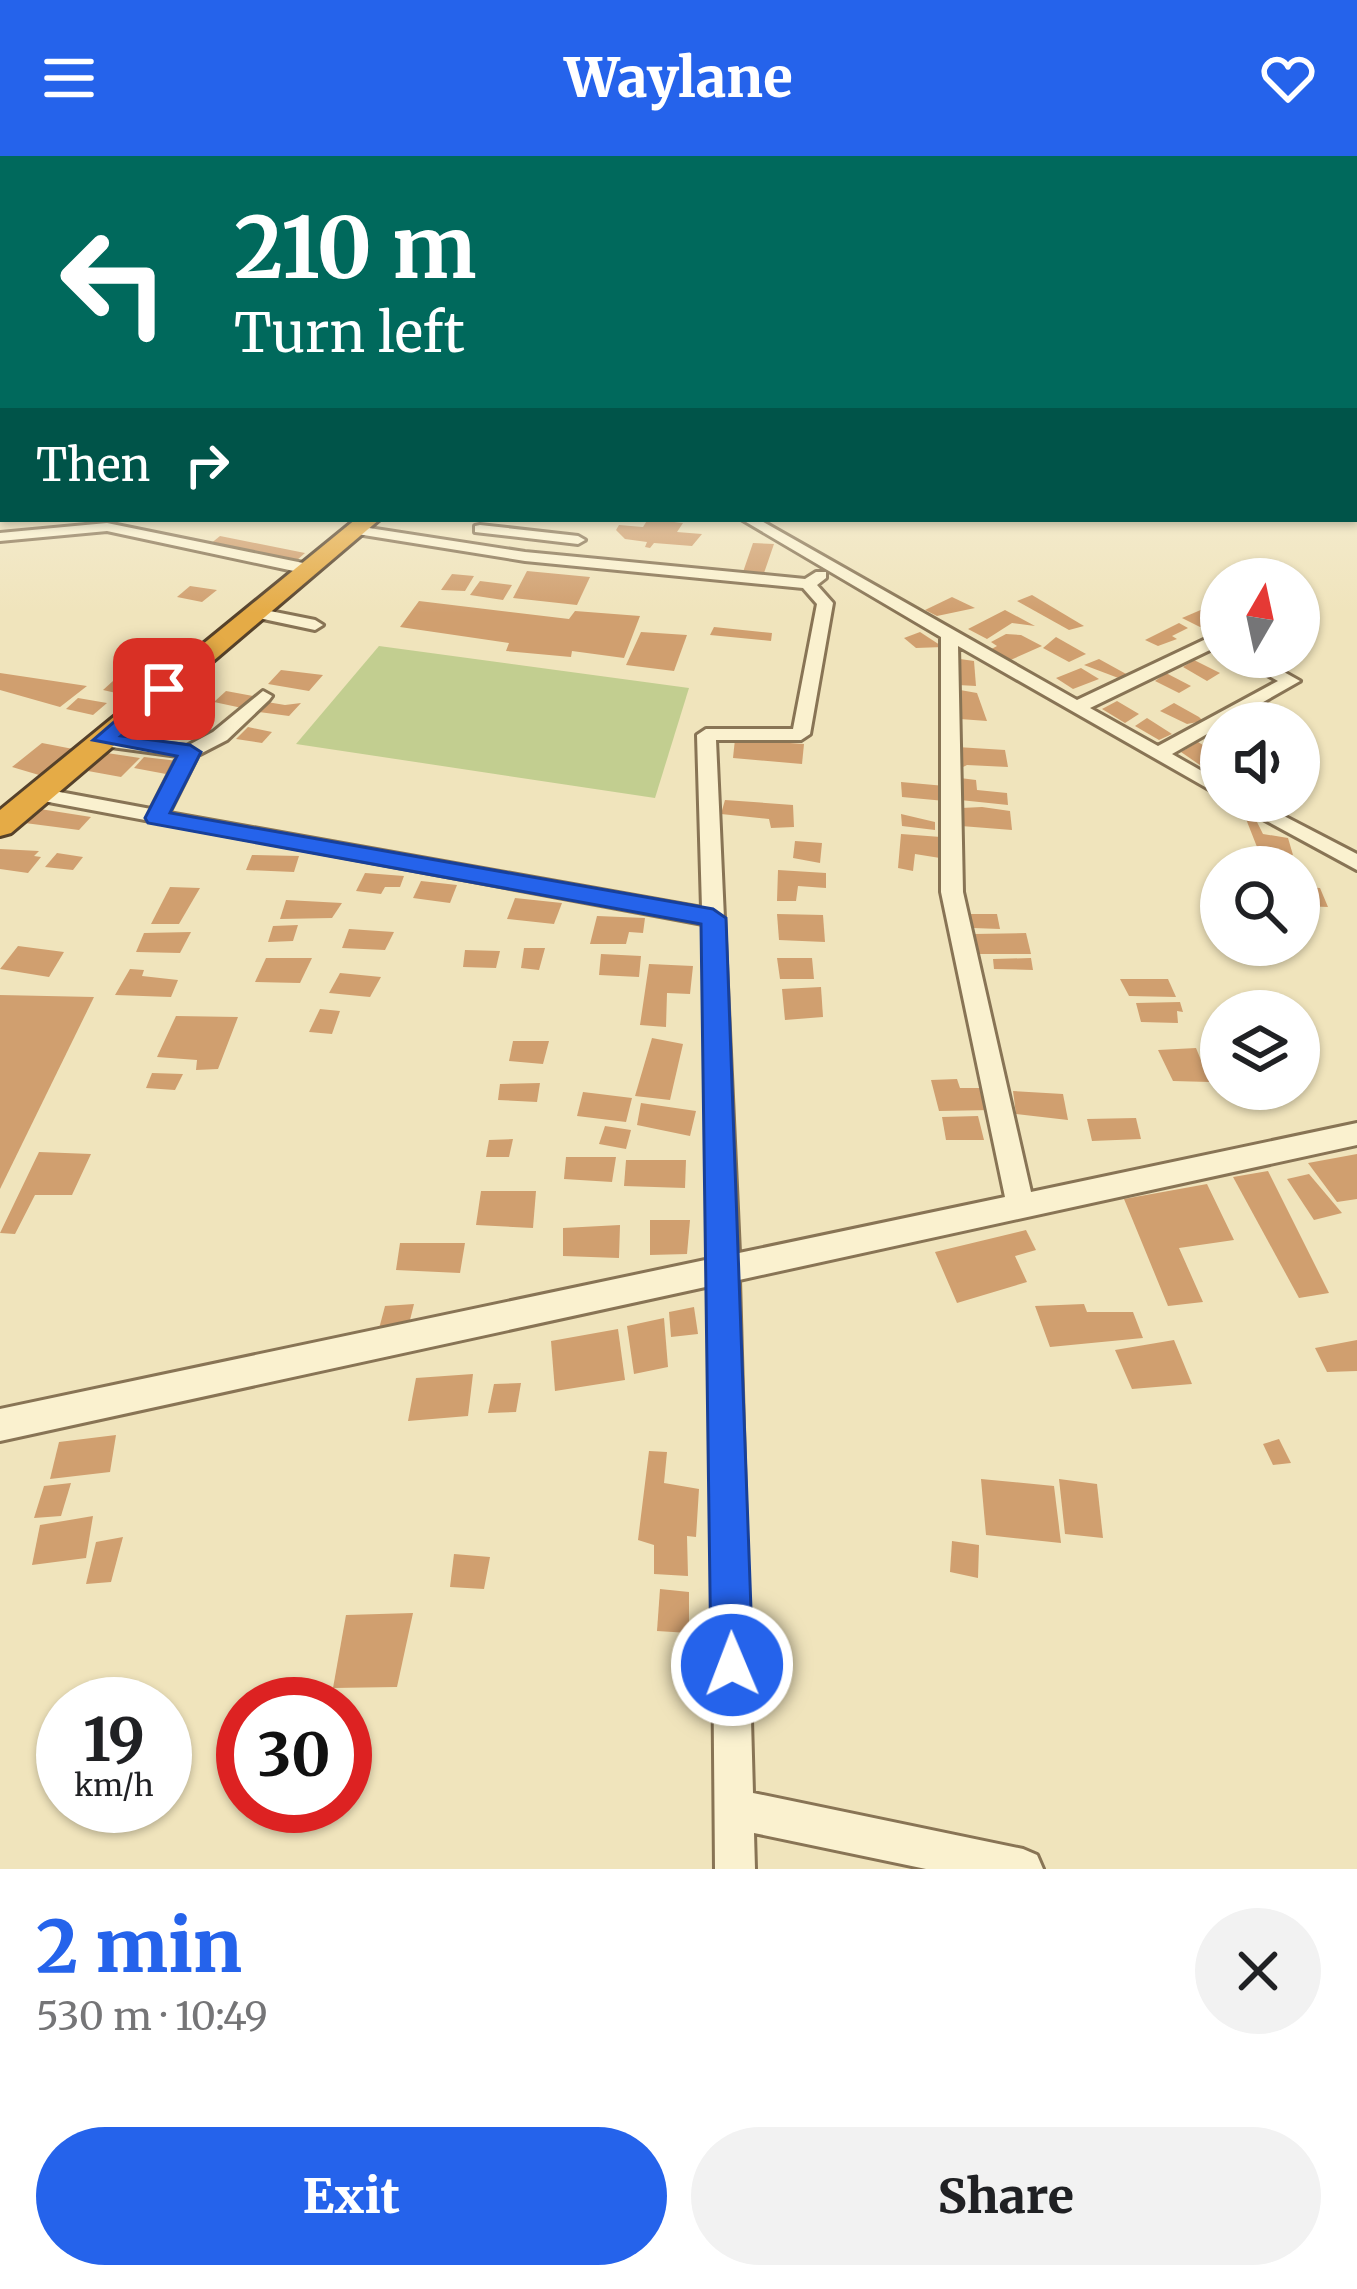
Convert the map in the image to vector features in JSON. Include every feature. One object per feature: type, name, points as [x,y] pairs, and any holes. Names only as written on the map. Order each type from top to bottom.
[{"type":"highway","points":[[0,826],[362,524]]},
{"type":"street","points":[[530,534],[540,522]]},
{"type":"street","points":[[753,522],[1200,778]]},
{"type":"street","points":[[362,524],[461,550],[808,584],[833,567]]},
{"type":"street","points":[[461,550],[484,524],[530,534],[582,535],[564,560]]},
{"type":"street","points":[[0,537],[107,527],[308,569]]},
{"type":"street","points":[[735,1869],[706,735],[800,734],[825,603],[808,584]]},
{"type":"street","points":[[255,613],[315,625]]},
{"type":"street","points":[[950,637],[952,892],[1020,1205]]},
{"type":"street","points":[[1075,708],[1200,649]]},
{"type":"street","points":[[1157,754],[1291,681],[1285,678]]},
{"type":"street","points":[[157,818],[190,752],[220,736],[263,696]]},
{"type":"street","points":[[104,740],[190,752]]},
{"type":"street","points":[[38,794],[713,918]]},
{"type":"street","points":[[1280,822],[1357,863]]},
{"type":"street","points":[[0,1425],[1357,1134]]},
{"type":"street","points":[[735,1809],[1023,1869]]},
{"type":"green space","points":[[379,646],[689,688],[655,798],[296,744]]},
{"type":"building","points":[[646,522],[683,523],[677,532],[702,534],[692,546],[654,543],[650,548],[645,547],[647,542],[625,539],[616,530],[619,525],[643,527]]},
{"type":"building","points":[[220,536],[305,553],[296,561],[209,545]]},
{"type":"building","points":[[753,543],[774,544],[764,573],[743,572]]},
{"type":"building","points":[[527,571],[590,577],[577,605],[513,598]]},
{"type":"building","points":[[452,574],[474,576],[465,591],[441,590]]},
{"type":"building","points":[[480,581],[512,585],[503,600],[470,595]]},
{"type":"building","points":[[190,586],[217,590],[202,602],[177,597]]},
{"type":"building","points":[[1032,595],[1084,626],[1069,630],[1017,601]]},
{"type":"building","points":[[952,597],[975,608],[937,616],[925,610]]},
{"type":"building","points":[[419,601],[569,619],[575,611],[640,616],[624,658],[572,651],[571,657],[506,651],[509,643],[400,627]]},
{"type":"building","points":[[1005,610],[1035,626],[1012,623],[987,639],[968,629]]},
{"type":"building","points":[[1200,610],[1200,627],[1182,618]]},
{"type":"building","points":[[1179,623],[1188,628],[1172,636],[1177,639],[1158,646],[1145,640]]},
{"type":"building","points":[[714,627],[772,633],[771,641],[710,635]]},
{"type":"building","points":[[641,632],[687,635],[674,671],[626,665]]},
{"type":"building","points":[[920,632],[943,647],[916,648],[904,638]]},
{"type":"building","points":[[1006,634],[1021,635],[1042,646],[1006,662],[986,652],[997,646],[991,642]]},
{"type":"building","points":[[1056,637],[1086,654],[1069,662],[1043,648]]},
{"type":"building","points":[[171,646],[195,651],[180,664],[158,656]]},
{"type":"building","points":[[144,659],[178,666],[164,677],[131,670]]},
{"type":"building","points":[[960,659],[974,661],[976,686],[958,685]]},
{"type":"building","points":[[1099,659],[1128,675],[1121,679],[1084,665]]},
{"type":"building","points":[[1194,660],[1200,663],[1200,677],[1183,667]]},
{"type":"building","points":[[1081,668],[1099,679],[1073,689],[1056,678]]},
{"type":"building","points":[[281,670],[323,675],[309,691],[268,684]]},
{"type":"building","points":[[0,673],[87,686],[60,707],[0,690]]},
{"type":"building","points":[[1166,673],[1191,686],[1179,693],[1155,681]]},
{"type":"building","points":[[113,681],[150,689],[138,698],[103,690]]},
{"type":"building","points":[[960,690],[977,693],[987,721],[960,719]]},
{"type":"building","points":[[226,691],[253,696],[242,708],[214,702]]},
{"type":"building","points":[[78,698],[107,703],[93,715],[66,709]]},
{"type":"building","points":[[1117,701],[1139,714],[1125,723],[1102,709]]},
{"type":"building","points":[[267,702],[301,703],[289,716],[259,712]]},
{"type":"building","points":[[1174,703],[1200,722],[1187,724],[1160,711]]},
{"type":"building","points":[[175,709],[215,717],[200,731],[161,720]]},
{"type":"building","points":[[1147,718],[1172,734],[1159,740],[1135,726]]},
{"type":"building","points":[[248,727],[272,732],[262,743],[236,739]]},
{"type":"building","points":[[735,739],[804,744],[802,764],[733,758]]},
{"type":"building","points":[[42,743],[73,749],[39,775],[12,767]]},
{"type":"building","points":[[1200,743],[1200,765],[1181,752]]},
{"type":"building","points":[[957,747],[1005,750],[1008,767],[967,765],[957,770]]},
{"type":"building","points":[[107,753],[140,758],[121,777],[88,771]]},
{"type":"building","points":[[144,757],[178,761],[166,774],[134,768]]},
{"type":"building","points":[[960,778],[976,780],[977,790],[1007,793],[1008,805],[960,800]]},
{"type":"building","points":[[901,782],[945,786],[945,801],[902,797]]},
{"type":"building","points":[[725,800],[793,805],[794,827],[771,828],[769,819],[721,814]]},
{"type":"building","points":[[961,808],[1010,811],[1012,830],[961,826]]},
{"type":"building","points":[[40,809],[91,817],[79,830],[25,823]]},
{"type":"building","points":[[901,814],[935,822],[935,830],[902,826]]},
{"type":"building","points":[[1247,822],[1257,822],[1263,834],[1288,838],[1290,846],[1257,846]]},
{"type":"building","points":[[901,834],[941,837],[940,858],[915,854],[913,871],[898,868]]},
{"type":"building","points":[[795,841],[822,843],[820,863],[793,858]]},
{"type":"building","points":[[0,849],[39,851],[34,856],[41,857],[28,873],[0,869]]},
{"type":"building","points":[[57,853],[83,857],[73,870],[45,867]]},
{"type":"building","points":[[252,855],[299,856],[294,872],[246,870]]},
{"type":"building","points":[[778,870],[826,873],[826,888],[798,886],[796,901],[777,901]]},
{"type":"building","points":[[365,873],[404,876],[400,887],[385,887],[381,894],[356,891]]},
{"type":"building","points":[[421,881],[457,885],[450,903],[413,898]]},
{"type":"building","points":[[170,887],[200,888],[179,924],[151,924]]},
{"type":"building","points":[[515,898],[562,903],[554,924],[507,919]]},
{"type":"building","points":[[286,900],[342,903],[332,918],[280,919]]},
{"type":"building","points":[[777,914],[823,915],[825,942],[779,940]]},
{"type":"building","points":[[969,914],[997,914],[1000,929],[973,928]]},
{"type":"building","points":[[597,916],[645,918],[643,933],[629,932],[626,944],[590,944]]},
{"type":"building","points":[[298,925],[293,941],[268,942],[273,926]]},
{"type":"building","points":[[349,929],[394,932],[385,950],[342,948]]},
{"type":"building","points":[[191,932],[180,953],[136,952],[144,933]]},
{"type":"building","points":[[1026,933],[1031,954],[978,954],[974,934]]},
{"type":"building","points":[[18,946],[64,952],[49,977],[0,969]]},
{"type":"building","points":[[524,948],[545,948],[539,970],[521,968]]},
{"type":"building","points":[[465,950],[500,951],[496,968],[463,967]]},
{"type":"building","points":[[601,954],[641,956],[639,977],[599,975]]},
{"type":"building","points":[[266,958],[312,958],[300,983],[255,982]]},
{"type":"building","points":[[777,958],[812,958],[814,979],[780,979]]},
{"type":"building","points":[[1031,958],[1033,970],[994,969],[993,959]]},
{"type":"building","points":[[649,964],[693,966],[690,994],[667,993],[666,1027],[640,1025]]},
{"type":"building","points":[[130,969],[144,970],[142,976],[178,980],[171,997],[115,995]]},
{"type":"building","points":[[340,973],[381,977],[370,997],[329,993]]},
{"type":"building","points":[[1120,979],[1168,979],[1176,997],[1129,996]]},
{"type":"building","points":[[821,987],[823,1017],[785,1020],[782,989]]},
{"type":"building","points":[[0,995],[94,997],[0,1189]]},
{"type":"building","points":[[1180,1002],[1183,1012],[1177,1011],[1178,1023],[1141,1022],[1136,1003]]},
{"type":"building","points":[[320,1009],[340,1011],[332,1034],[309,1032]]},
{"type":"building","points":[[176,1016],[238,1017],[218,1069],[196,1070],[197,1060],[157,1057]]},
{"type":"building","points":[[652,1038],[683,1044],[670,1100],[635,1096]]},
{"type":"building","points":[[513,1041],[549,1041],[543,1064],[509,1061]]},
{"type":"building","points":[[1196,1048],[1200,1082],[1173,1081],[1158,1050]]},
{"type":"building","points":[[152,1073],[183,1074],[175,1090],[146,1088]]},
{"type":"building","points":[[957,1079],[960,1088],[987,1088],[991,1110],[939,1111],[931,1080]]},
{"type":"building","points":[[540,1083],[537,1102],[498,1100],[500,1084]]},
{"type":"building","points":[[1013,1091],[1063,1094],[1068,1120],[1016,1114]]},
{"type":"building","points":[[583,1092],[632,1098],[626,1122],[577,1116]]},
{"type":"building","points":[[641,1103],[696,1111],[690,1136],[637,1125]]},
{"type":"building","points":[[978,1116],[984,1140],[946,1140],[942,1117]]},
{"type":"building","points":[[1136,1118],[1141,1139],[1092,1141],[1087,1119]]},
{"type":"building","points":[[605,1126],[631,1130],[626,1149],[599,1144]]},
{"type":"building","points":[[513,1139],[509,1157],[486,1157],[489,1140]]},
{"type":"building","points":[[39,1152],[91,1154],[72,1195],[35,1195],[15,1234],[0,1233]]},
{"type":"building","points":[[1357,1154],[1357,1199],[1337,1202],[1308,1163]]},
{"type":"building","points":[[566,1157],[616,1157],[612,1182],[564,1179]]},
{"type":"building","points":[[626,1160],[686,1160],[685,1188],[624,1186]]},
{"type":"building","points":[[1268,1171],[1329,1293],[1299,1298],[1233,1177]]},
{"type":"building","points":[[1309,1174],[1342,1213],[1314,1220],[1287,1179]]},
{"type":"building","points":[[1207,1184],[1234,1240],[1179,1248],[1203,1302],[1168,1306],[1124,1199]]},
{"type":"building","points":[[481,1191],[536,1191],[533,1228],[476,1225]]},
{"type":"building","points":[[650,1220],[690,1220],[687,1254],[650,1255]]},
{"type":"building","points":[[620,1225],[619,1258],[563,1256],[563,1228]]},
{"type":"building","points":[[1026,1230],[1036,1250],[1015,1256],[1027,1282],[957,1303],[935,1252]]},
{"type":"building","points":[[400,1243],[465,1243],[460,1273],[396,1270]]},
{"type":"building","points":[[414,1304],[406,1336],[376,1340],[385,1306]]},
{"type":"building","points":[[1084,1304],[1087,1312],[1133,1312],[1143,1338],[1050,1347],[1035,1306]]},
{"type":"building","points":[[694,1307],[698,1334],[671,1337],[669,1312]]},
{"type":"building","points":[[664,1318],[668,1367],[634,1374],[627,1326]]},
{"type":"building","points":[[618,1329],[625,1380],[555,1391],[551,1341]]},
{"type":"building","points":[[1174,1340],[1192,1384],[1132,1389],[1115,1350]]},
{"type":"building","points":[[1357,1340],[1357,1371],[1327,1372],[1315,1348]]},
{"type":"building","points":[[473,1374],[468,1416],[408,1421],[416,1378]]},
{"type":"building","points":[[521,1383],[516,1412],[488,1413],[494,1384]]},
{"type":"building","points":[[116,1435],[110,1472],[50,1479],[59,1442]]},
{"type":"building","points":[[1279,1439],[1291,1463],[1273,1465],[1263,1444]]},
{"type":"building","points":[[649,1451],[667,1452],[664,1483],[699,1489],[696,1537],[687,1536],[688,1576],[654,1574],[654,1545],[638,1540]]},
{"type":"building","points":[[981,1479],[1054,1486],[1061,1543],[986,1535]]},
{"type":"building","points":[[1059,1479],[1097,1484],[1103,1538],[1065,1534]]},
{"type":"building","points":[[71,1483],[61,1516],[34,1518],[44,1486]]},
{"type":"building","points":[[93,1516],[86,1558],[32,1565],[40,1525]]},
{"type":"building","points":[[123,1537],[111,1582],[86,1584],[96,1542]]},
{"type":"building","points":[[952,1541],[979,1545],[978,1578],[950,1572]]},
{"type":"building","points":[[454,1554],[490,1557],[484,1589],[450,1587]]},
{"type":"building","points":[[660,1589],[689,1592],[689,1633],[657,1631]]},
{"type":"building","points":[[413,1613],[397,1687],[372,1687],[372,1677],[335,1677],[346,1615]]},
{"type":"route","points":[[164,689],[104,740],[190,752],[157,818],[713,918],[722,1130],[732,1665]]}]
